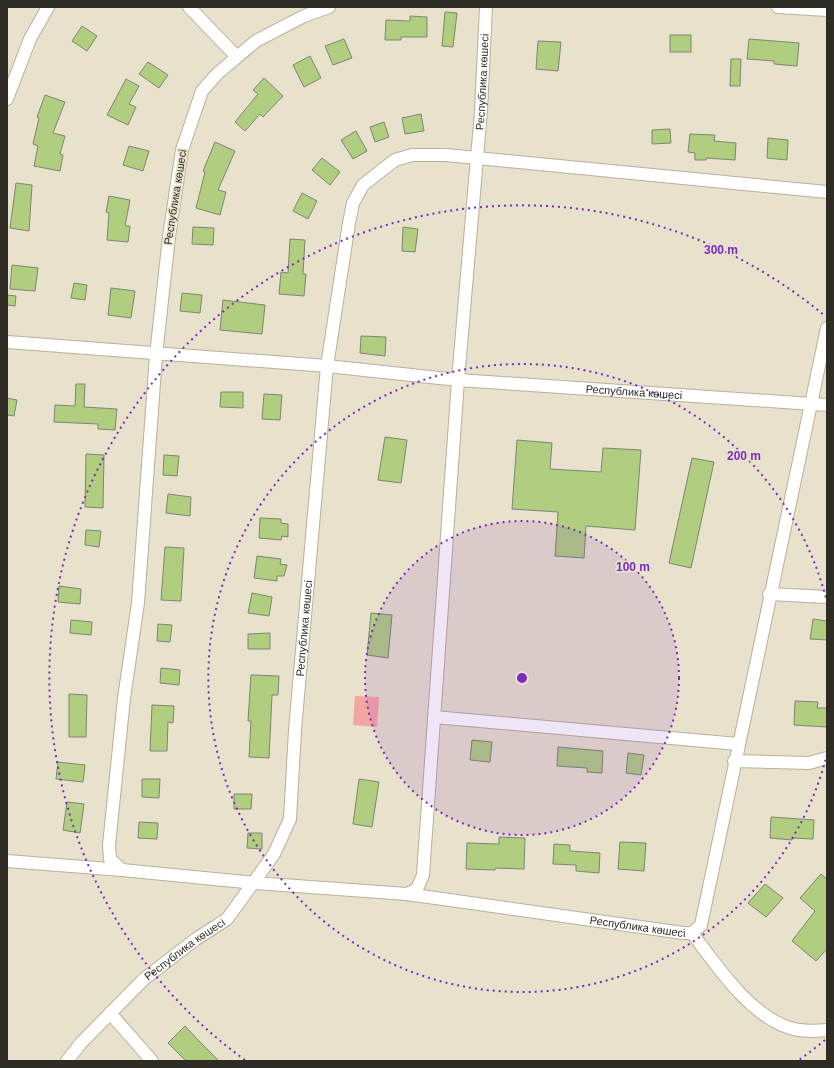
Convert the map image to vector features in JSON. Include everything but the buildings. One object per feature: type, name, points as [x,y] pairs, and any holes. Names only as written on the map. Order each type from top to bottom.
[{"type":"street","points":[[7,99],[30,39],[48,7]]},
{"type":"street","points":[[189,7],[237,57]]},
{"type":"street","name":"Республика көшесі","points":[[122,870],[110,859],[109,845],[124,698],[138,603],[156,355],[169,237],[182,150],[202,91],[217,74],[256,41],[304,16],[329,7]]},
{"type":"street","name":"Республика көшесі","points":[[486,7],[477,156],[458,380],[423,875],[412,892],[692,933],[701,925],[769,594],[827,328]]},
{"type":"street","points":[[778,7],[827,10]]},
{"type":"street","name":"Республика көшесі","points":[[67,1061],[81,1043],[144,979],[196,939],[227,919],[255,883],[274,854],[290,819],[295,730],[327,366],[349,223],[353,203],[363,185],[395,160],[412,155],[477,156],[827,192]]},
{"type":"street","name":"Республика көшесі","points":[[7,342],[156,355],[327,366],[458,380],[827,405]]},
{"type":"street","points":[[769,594],[827,597]]},
{"type":"street","points":[[434,717],[738,744]]},
{"type":"street","points":[[734,761],[809,763],[827,758]]},
{"type":"street","points":[[7,861],[255,883],[412,892]]},
{"type":"street","points":[[692,933],[725,976],[744,997],[772,1019],[790,1028],[811,1032],[827,1030]]},
{"type":"street","points":[[110,1014],[152,1061]]},
{"type":"shaded area","points":[[355,696],[379,697],[377,727],[353,725]]}]
